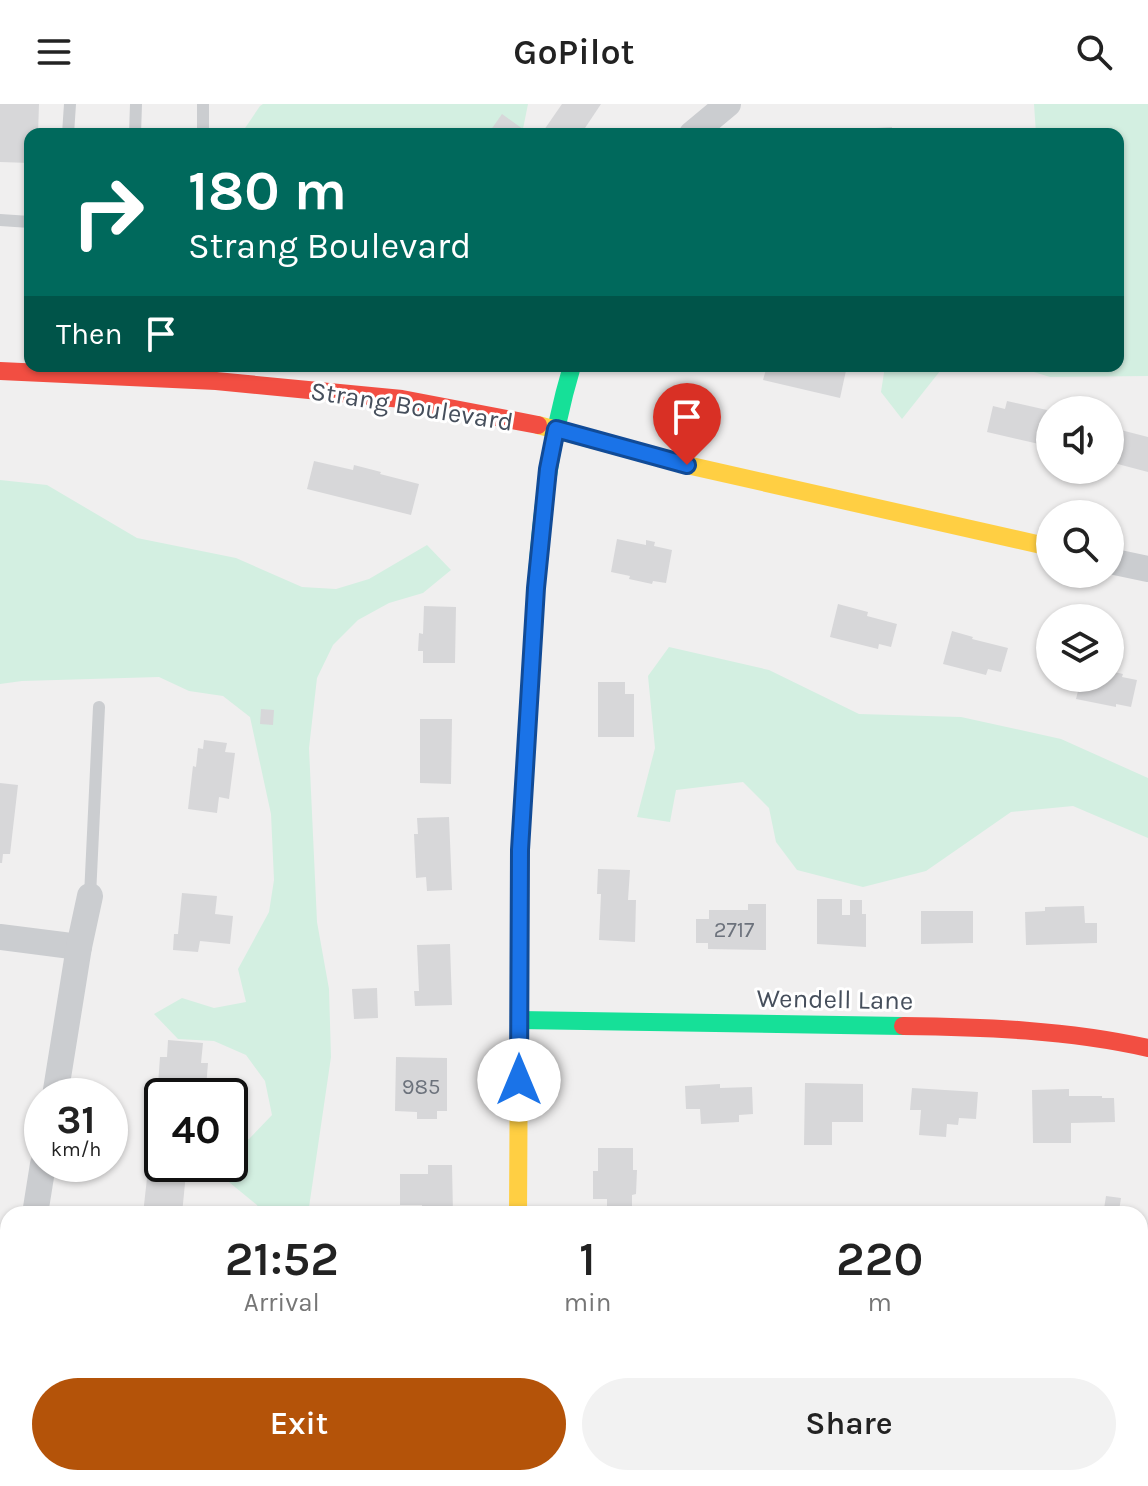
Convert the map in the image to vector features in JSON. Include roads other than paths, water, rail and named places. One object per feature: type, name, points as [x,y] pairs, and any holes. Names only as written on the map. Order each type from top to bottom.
[{"type":"street","points":[[699,128],[728,104]]},
{"type":"street","name":"Strang Boulevard","points":[[0,371],[24,371]]},
{"type":"street","name":"Strang Boulevard","points":[[77,372],[230,374],[402,399],[556,429],[687,465],[1036,544]]},
{"type":"street","points":[[518,1206],[520,850],[534,619],[548,469],[570,372]]},
{"type":"street","points":[[1124,564],[1148,569]]},
{"type":"street","points":[[58,1078],[90,896]]},
{"type":"street","points":[[0,937],[79,947]]},
{"type":"street","name":"Wendell Lane","points":[[519,1020],[977,1027],[1103,1038],[1148,1048]]},
{"type":"street","points":[[36,1206],[40,1182]]},
{"type":"lane","points":[[68,128],[70,104]]},
{"type":"lane","points":[[135,128],[136,104]]},
{"type":"lane","points":[[203,104],[203,128]]},
{"type":"lane","points":[[0,220],[24,222]]},
{"type":"lane","points":[[90,896],[99,707]]}]
